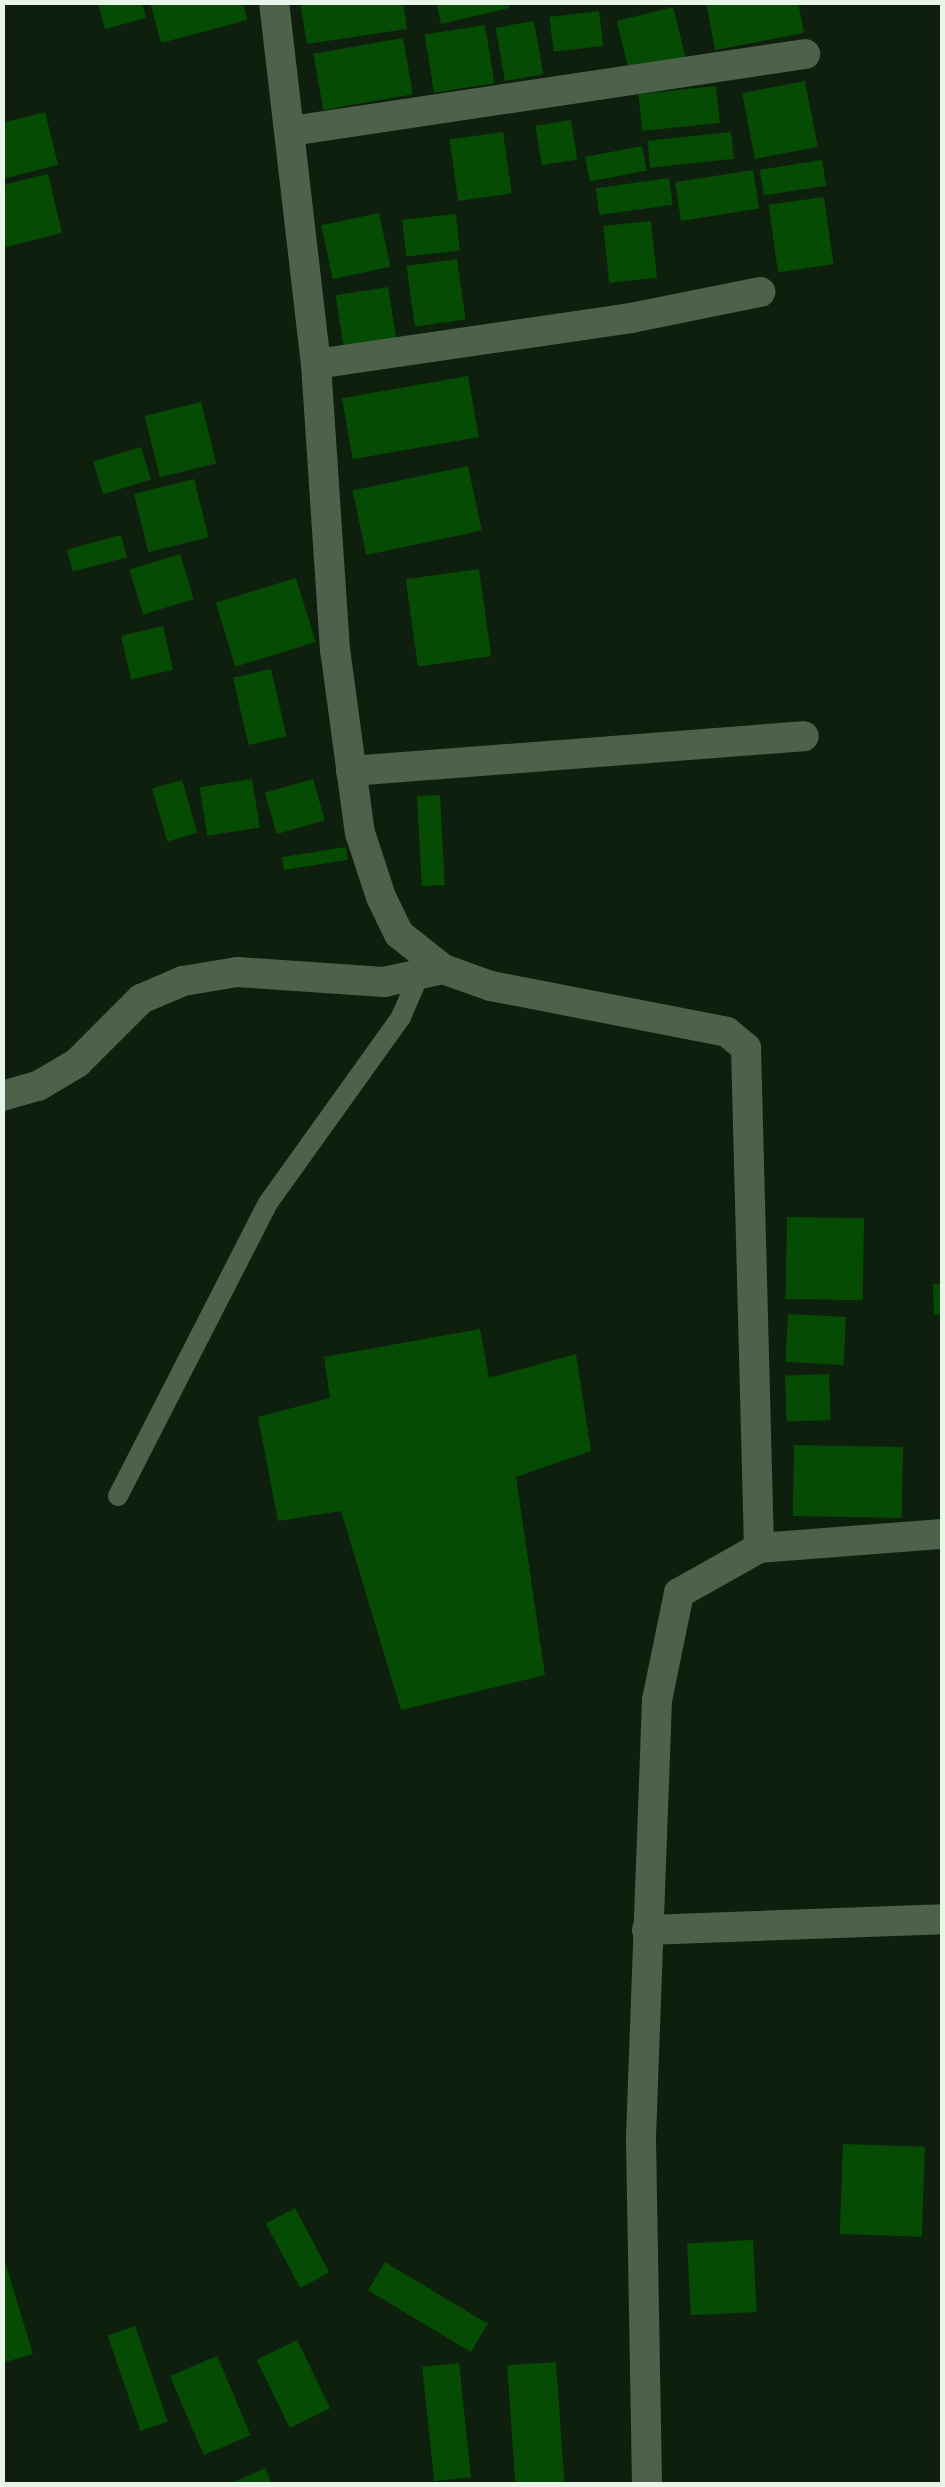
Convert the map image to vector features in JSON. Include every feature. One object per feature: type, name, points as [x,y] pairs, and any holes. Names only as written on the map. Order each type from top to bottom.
[{"type":"street","points":[[274,2],[316,364],[326,552],[360,834],[380,897],[398,934],[430,974]]},
{"type":"street","points":[[291,131],[805,54]]},
{"type":"street","points":[[316,364],[631,318],[760,292]]},
{"type":"street","points":[[351,771],[804,736]]},
{"type":"street","points":[[2,1096],[38,1086],[76,1063],[141,999],[183,980],[237,972],[430,974],[726,1032],[746,1048],[759,1548]]},
{"type":"street","points":[[646,2484],[641,2140],[646,1930],[666,1634],[679,1593],[759,1548],[942,1534]]},
{"type":"street","points":[[646,1930],[942,1919]]},
{"type":"lane","points":[[118,1496],[268,1204],[430,974]]},
{"type":"building","points":[[98,2],[142,2],[146,18],[105,29]]},
{"type":"building","points":[[150,2],[243,2],[247,20],[161,43]]},
{"type":"building","points":[[300,2],[403,2],[407,29],[307,44]]},
{"type":"building","points":[[436,2],[508,2],[509,8],[441,24]]},
{"type":"building","points":[[706,2],[798,2],[804,33],[715,50]]},
{"type":"building","points":[[673,7],[686,59],[630,73],[617,21]]},
{"type":"building","points":[[599,11],[603,46],[554,52],[549,17]]},
{"type":"building","points":[[534,21],[543,74],[505,81],[496,28]]},
{"type":"building","points":[[485,25],[494,83],[434,93],[425,35]]},
{"type":"building","points":[[403,38],[413,94],[323,110],[313,54]]},
{"type":"building","points":[[805,81],[818,147],[755,159],[742,93]]},
{"type":"building","points":[[716,86],[720,123],[642,131],[638,94]]},
{"type":"building","points":[[45,112],[58,165],[2,179],[2,123]]},
{"type":"building","points":[[571,120],[577,160],[542,165],[535,126]]},
{"type":"building","points":[[503,132],[512,193],[458,201],[450,140]]},
{"type":"building","points":[[731,132],[734,159],[650,168],[647,141]]},
{"type":"building","points":[[642,146],[647,171],[590,182],[585,157]]},
{"type":"building","points":[[822,160],[826,186],[764,196],[760,170]]},
{"type":"building","points":[[753,170],[759,209],[681,221],[675,182]]},
{"type":"building","points":[[48,174],[62,233],[2,248],[2,185]]},
{"type":"building","points":[[669,178],[673,205],[599,215],[596,188]]},
{"type":"building","points":[[824,197],[833,264],[778,272],[769,205]]},
{"type":"building","points":[[379,213],[390,267],[333,279],[321,225]]},
{"type":"building","points":[[456,214],[460,251],[406,256],[402,220]]},
{"type":"building","points":[[651,221],[657,278],[609,283],[603,226]]},
{"type":"building","points":[[457,259],[465,319],[415,327],[406,266]]},
{"type":"building","points":[[388,287],[397,343],[345,352],[336,295]]},
{"type":"building","points":[[468,376],[479,437],[353,459],[342,398]]},
{"type":"building","points":[[201,402],[216,463],[160,477],[145,416]]},
{"type":"building","points":[[141,447],[151,480],[103,494],[93,462]]},
{"type":"building","points":[[468,466],[482,531],[366,555],[353,491]]},
{"type":"building","points":[[194,479],[209,537],[148,552],[134,494]]},
{"type":"building","points":[[121,535],[127,557],[73,572],[67,549]]},
{"type":"building","points":[[180,554],[194,599],[143,614],[129,569]]},
{"type":"building","points":[[479,569],[491,656],[418,666],[406,579]]},
{"type":"building","points":[[296,578],[316,642],[235,667],[216,603]]},
{"type":"building","points":[[163,626],[173,670],[131,680],[121,636]]},
{"type":"building","points":[[271,669],[287,736],[249,745],[233,678]]},
{"type":"building","points":[[252,779],[260,827],[207,836],[200,787]]},
{"type":"building","points":[[313,779],[325,820],[277,834],[265,793]]},
{"type":"building","points":[[182,780],[197,833],[167,841],[152,789]]},
{"type":"building","points":[[440,795],[445,885],[422,886],[417,796]]},
{"type":"building","points":[[346,847],[348,860],[284,870],[282,857]]},
{"type":"building","points":[[787,1217],[864,1218],[863,1300],[786,1299]]},
{"type":"building","points":[[942,1283],[942,1314],[934,1315],[933,1284]]},
{"type":"building","points":[[788,1314],[846,1317],[843,1365],[785,1362]]},
{"type":"building","points":[[480,1329],[489,1378],[576,1354],[591,1451],[516,1477],[545,1675],[401,1710],[341,1511],[278,1521],[258,1417],[330,1398],[324,1357]]},
{"type":"building","points":[[829,1374],[831,1420],[787,1422],[785,1376]]},
{"type":"building","points":[[794,1445],[903,1447],[902,1518],[793,1516]]},
{"type":"building","points":[[843,2144],[925,2147],[922,2237],[840,2234]]},
{"type":"building","points":[[295,2208],[329,2272],[300,2288],[266,2223]]},
{"type":"building","points":[[753,2240],[757,2312],[691,2315],[687,2243]]},
{"type":"building","points":[[385,2262],[488,2324],[471,2352],[368,2290]]},
{"type":"building","points":[[6,2265],[33,2354],[2,2363],[2,2266]]},
{"type":"building","points":[[135,2326],[168,2421],[140,2431],[108,2335]]},
{"type":"building","points":[[297,2340],[330,2408],[290,2428],[257,2360]]},
{"type":"building","points":[[217,2356],[251,2435],[204,2455],[170,2376]]},
{"type":"building","points":[[556,2362],[565,2484],[515,2484],[507,2365]]},
{"type":"building","points":[[459,2363],[471,2477],[434,2481],[422,2367]]},
{"type":"building","points":[[265,2468],[272,2484],[230,2484]]}]
